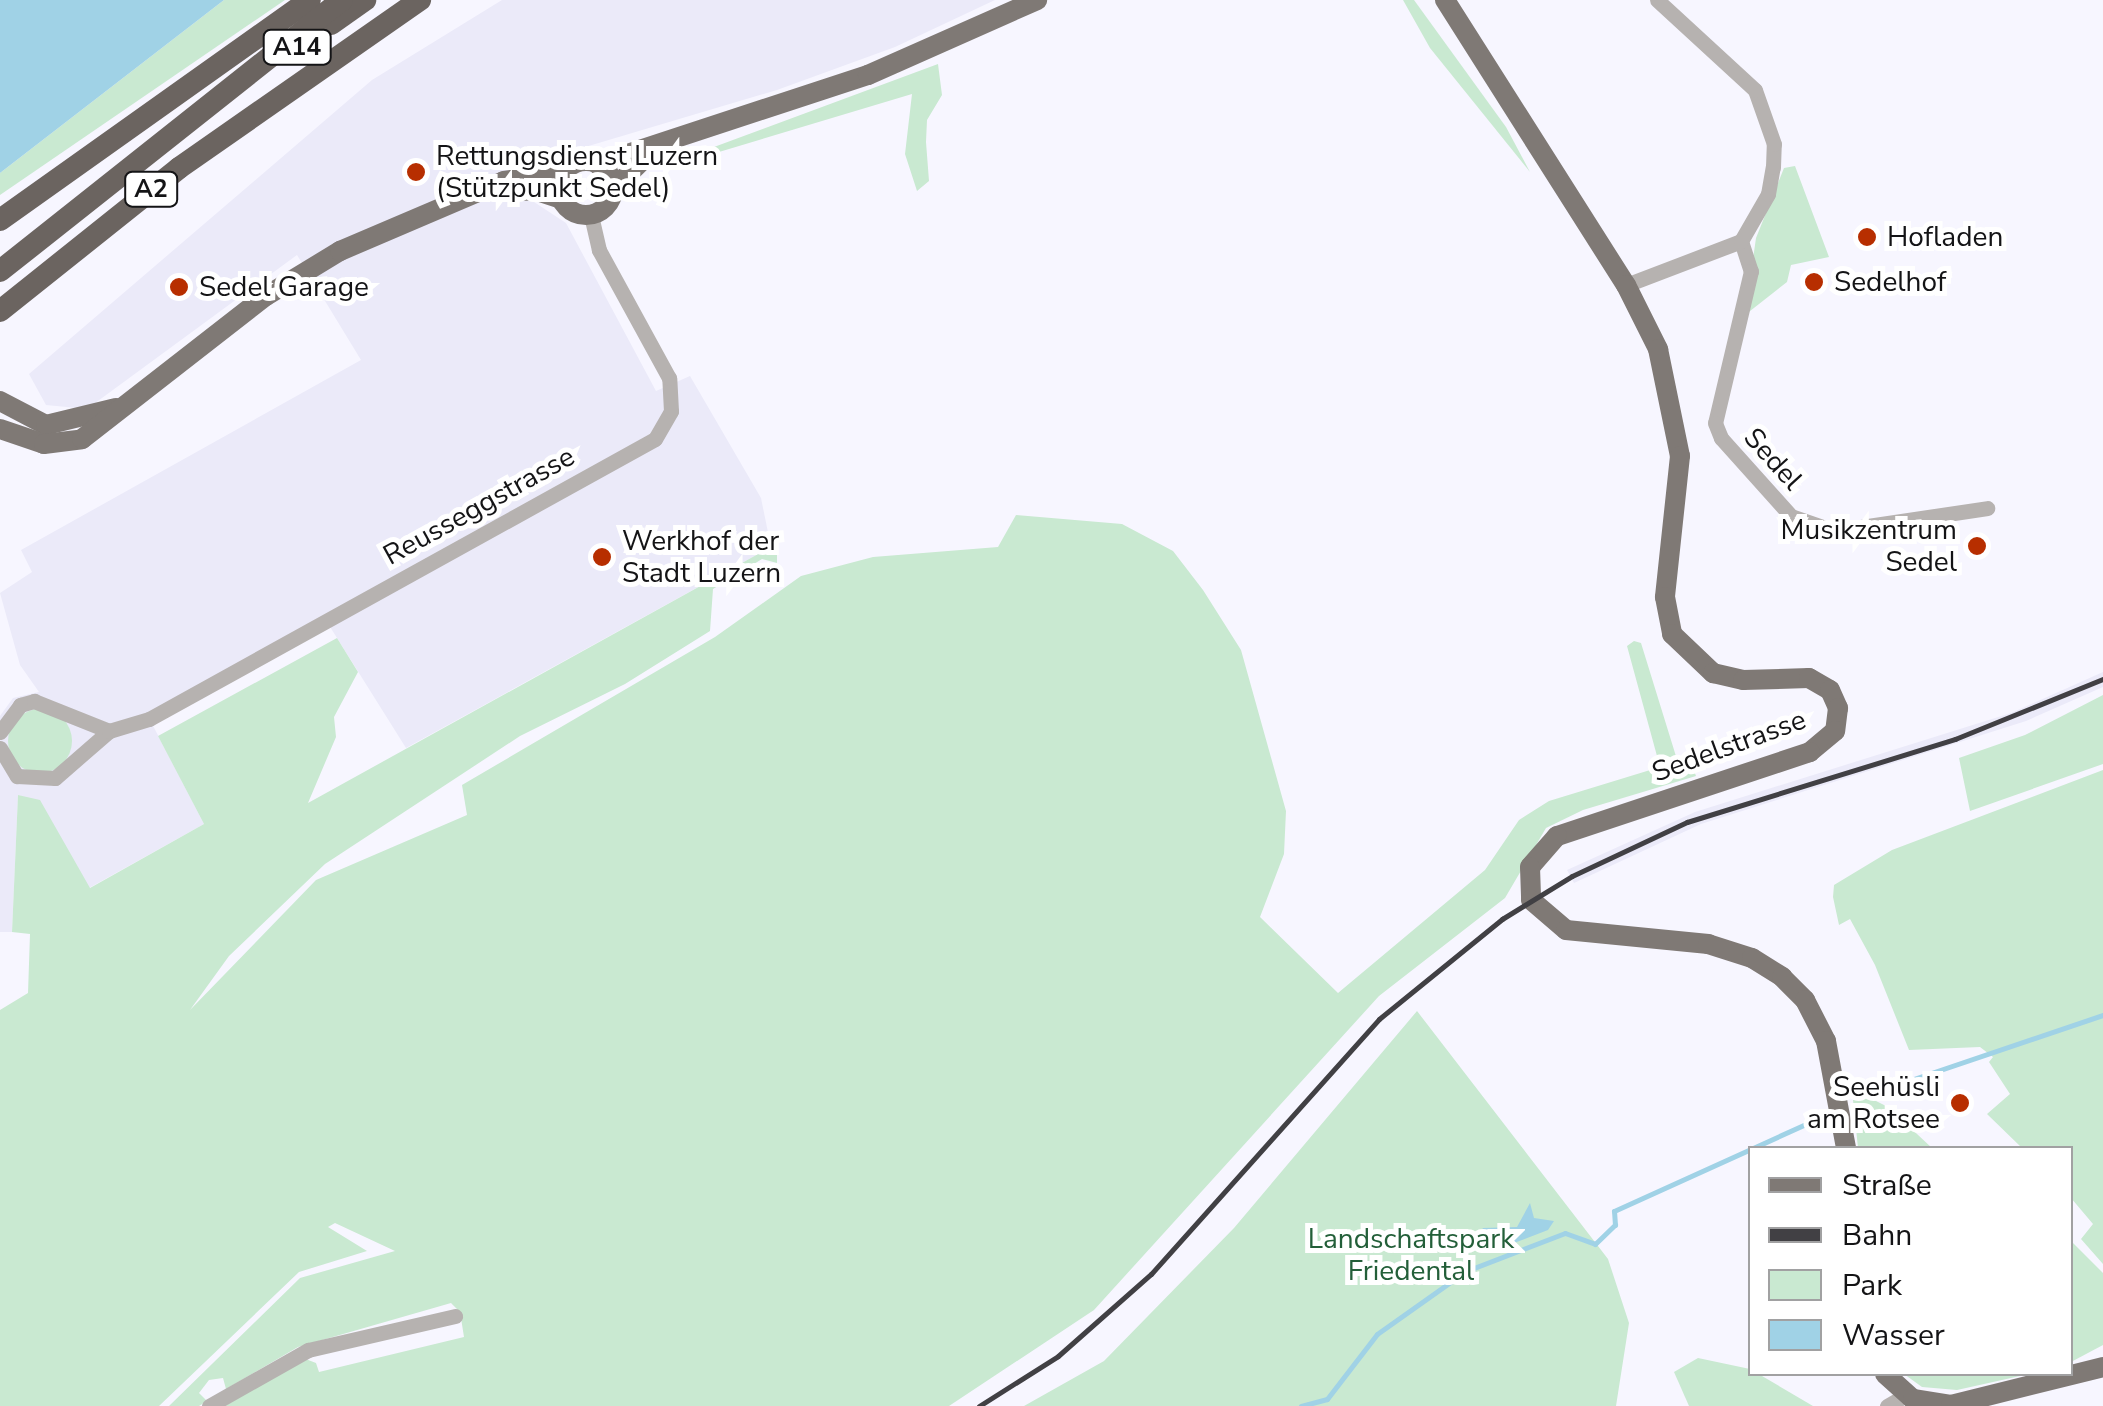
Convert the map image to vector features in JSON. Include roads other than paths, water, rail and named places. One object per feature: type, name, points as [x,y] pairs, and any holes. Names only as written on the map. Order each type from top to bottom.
[{"type":"highway","points":[[0,220],[176,91],[310,0]]},
{"type":"highway","name":"A2","points":[[0,271],[342,0]]},
{"type":"highway","name":"A14","points":[[226,90],[365,0]]},
{"type":"highway","name":"A2","points":[[0,311],[178,168],[420,0]]},
{"type":"main road","points":[[0,429],[29,442],[76,441],[303,272],[387,228],[512,178],[564,172],[584,162],[597,164],[868,74],[1037,0]]},
{"type":"main road","name":"Sedelstrasse","points":[[1444,0],[1626,285],[1658,349],[1677,427],[1679,504],[1664,598],[1672,634],[1692,660],[1723,677],[1818,681],[1833,694],[1838,721],[1828,739],[1802,755],[1564,832],[1535,858],[1529,893],[1540,914],[1566,930],[1708,944],[1752,958],[1782,976],[1811,1009],[1826,1041],[1846,1146]]},
{"type":"main road","points":[[479,193],[534,190],[561,199],[570,210],[591,215],[607,204],[613,188],[658,145]]},
{"type":"main road","points":[[597,164],[613,188]]},
{"type":"main road","points":[[561,199],[564,172]]},
{"type":"main road","points":[[0,401],[46,426],[122,406]]},
{"type":"main road","points":[[2073,1374],[2103,1367]]},
{"type":"main road","points":[[1886,1376],[1896,1400],[1951,1405],[2067,1376]]},
{"type":"street","points":[[1626,285],[1741,241],[1768,194],[1774,144],[1767,116],[1745,78],[1657,0]]},
{"type":"street","name":"Reusseggstrasse","points":[[0,748],[10,770],[43,782],[66,772],[109,731],[149,718],[655,439],[670,411],[670,378],[598,250],[591,215]]},
{"type":"street","name":"Sedel","points":[[1741,241],[1750,271],[1715,422],[1721,438],[1791,516],[1834,531],[1988,508]]},
{"type":"street","points":[[0,732],[20,705],[34,702],[49,702],[109,731]]},
{"type":"street","points":[[210,1406],[308,1350],[455,1316]]},
{"type":"water","points":[[0,0],[224,0],[0,173]]},
{"type":"water","points":[[1530,1203],[1534,1218],[1554,1221],[1548,1230],[1493,1251],[1477,1237],[1483,1228],[1517,1227]]},
{"type":"waterway","points":[[1887,1088],[2103,1015]]},
{"type":"waterway","points":[[1757,1146],[1828,1114]]},
{"type":"waterway","points":[[1301,1406],[1327,1399],[1377,1334],[1466,1271],[1565,1233],[1595,1244],[1615,1225],[1614,1211],[1748,1150]]},
{"type":"railway","points":[[979,1406],[1058,1356],[1151,1274],[1379,1019],[1502,919],[1572,876],[1687,822],[1955,739],[2103,679]]},
{"type":"place","name":"Rettungsdienst Luzern (Stützpunkt Sedel)","points":[[416,172]]},
{"type":"place","name":"Hofladen","points":[[1867,237]]},
{"type":"place","name":"Sedelhof","points":[[1814,282]]},
{"type":"place","name":"Sedel Garage","points":[[179,287]]},
{"type":"place","name":"Musikzentrum Sedel","points":[[1977,546]]},
{"type":"place","name":"Werkhof der Stadt Luzern","points":[[602,557]]},
{"type":"place","name":"Seehüsli am Rotsee","points":[[1960,1103]]},
{"type":"park label","name":"Landschaftspark Friedental","points":[[1411,1255]]}]
